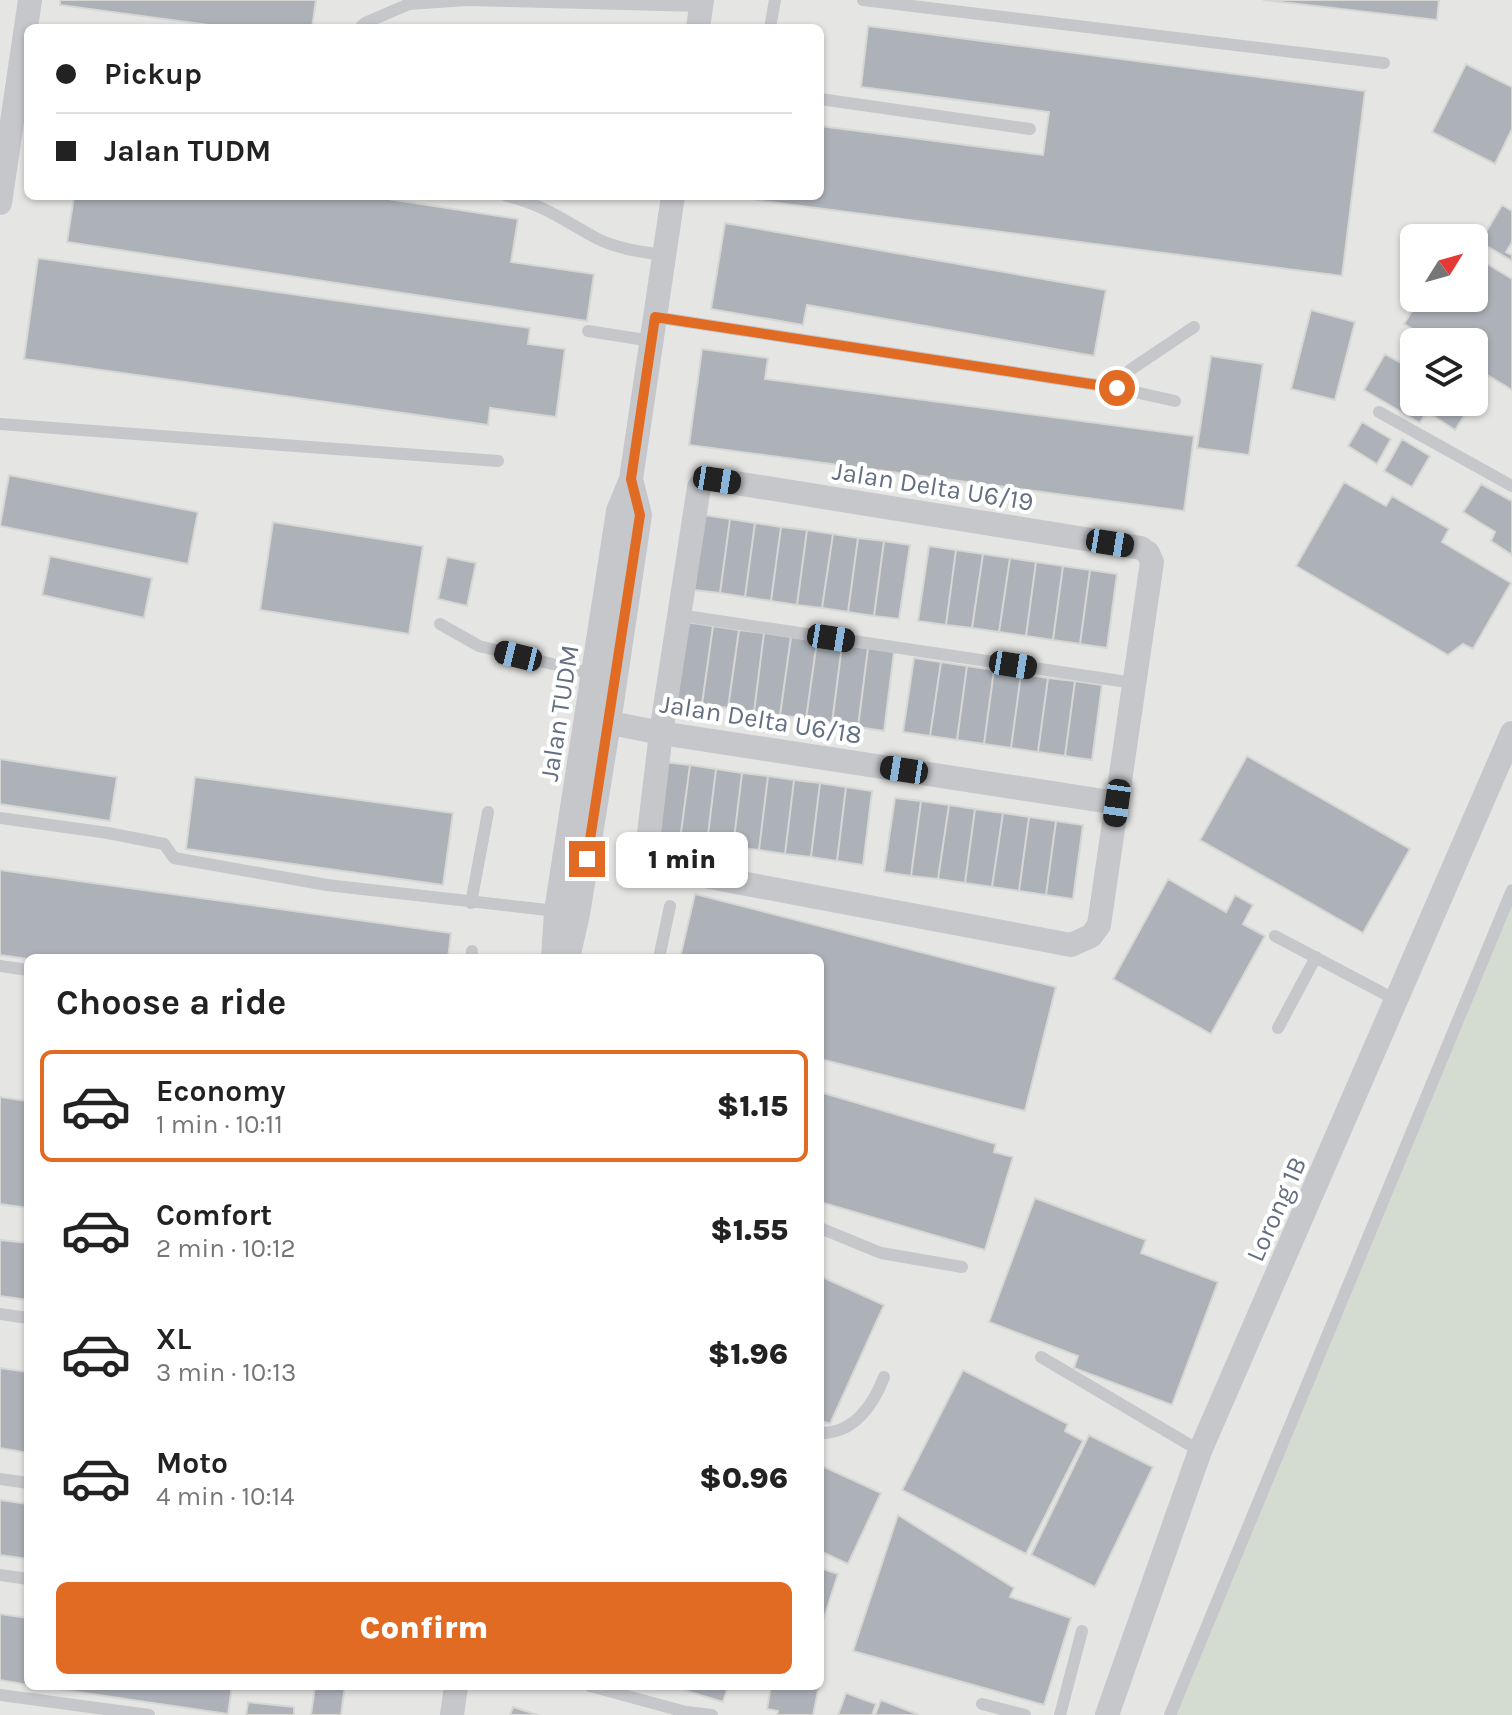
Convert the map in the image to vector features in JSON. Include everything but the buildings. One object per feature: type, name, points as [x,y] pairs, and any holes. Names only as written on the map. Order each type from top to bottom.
[{"type":"street","points":[[24,24],[30,0]]},
{"type":"street","points":[[0,203],[8,92],[24,25]]},
{"type":"street","name":"Jalan TUDM","points":[[569,954],[578,914],[597,721],[593,674],[618,511],[631,479],[672,200]]},
{"type":"street","name":"Jalan TUDM","points":[[553,954],[556,911],[640,515],[631,479]]},
{"type":"street","name":"Jalan Delta U6/19","points":[[679,615],[699,487],[704,480],[717,480],[1141,548],[1148,553],[1152,562],[1134,683]]},
{"type":"street","points":[[679,615],[646,859],[651,866],[1071,945],[1091,936],[1099,925],[1134,683]]},
{"type":"street","name":"Jalan Delta U6/18","points":[[597,721],[1117,803]]},
{"type":"street","name":"Lorong 1B","points":[[1107,1715],[1200,1451],[1512,733]]},
{"type":"street","points":[[452,1715],[455,1690]]},
{"type":"lane","points":[[364,24],[409,4],[467,0],[701,11]]},
{"type":"lane","points":[[771,24],[775,0]]},
{"type":"lane","points":[[863,0],[1384,63]]},
{"type":"lane","points":[[824,100],[1030,129]]},
{"type":"lane","points":[[520,200],[551,210],[599,239],[637,251],[665,255]]},
{"type":"lane","points":[[1117,388],[1130,370],[1194,327]]},
{"type":"lane","points":[[588,331],[654,329],[1117,388],[1175,401]]},
{"type":"lane","points":[[1379,412],[1512,486]]},
{"type":"lane","points":[[0,424],[498,461]]},
{"type":"lane","points":[[679,615],[1134,683]]},
{"type":"lane","points":[[440,624],[479,646],[593,674]]},
{"type":"lane","points":[[471,903],[488,812]]},
{"type":"lane","points":[[0,818],[164,844],[174,858],[327,885],[556,911]]},
{"type":"lane","points":[[1170,1715],[1512,890]]},
{"type":"lane","points":[[660,954],[670,906]]},
{"type":"lane","points":[[1275,936],[1398,1001]]},
{"type":"lane","points":[[1278,1028],[1316,957]]},
{"type":"lane","points":[[0,966],[24,969]]},
{"type":"lane","points":[[824,1230],[881,1253],[962,1267]]},
{"type":"lane","points":[[0,1314],[24,1317]]},
{"type":"lane","points":[[1041,1357],[1200,1451]]},
{"type":"lane","points":[[824,1433],[834,1433],[868,1410],[884,1377]]},
{"type":"lane","points":[[0,1479],[24,1482]]},
{"type":"lane","points":[[0,1575],[24,1578]]},
{"type":"lane","points":[[1060,1715],[1082,1631]]},
{"type":"lane","points":[[605,1690],[686,1712],[712,1715]]},
{"type":"lane","points":[[0,1695],[149,1715]]},
{"type":"lane","points":[[982,1704],[1025,1715]]},
{"type":"shaded area","points":[[0,0],[1512,0],[1512,1715],[0,1715]]},
{"type":"shaded area","points":[[1512,890],[1512,1715],[1166,1715]]},
{"type":"route","points":[[587,859],[640,515],[631,479],[655,317],[1117,388]]}]
